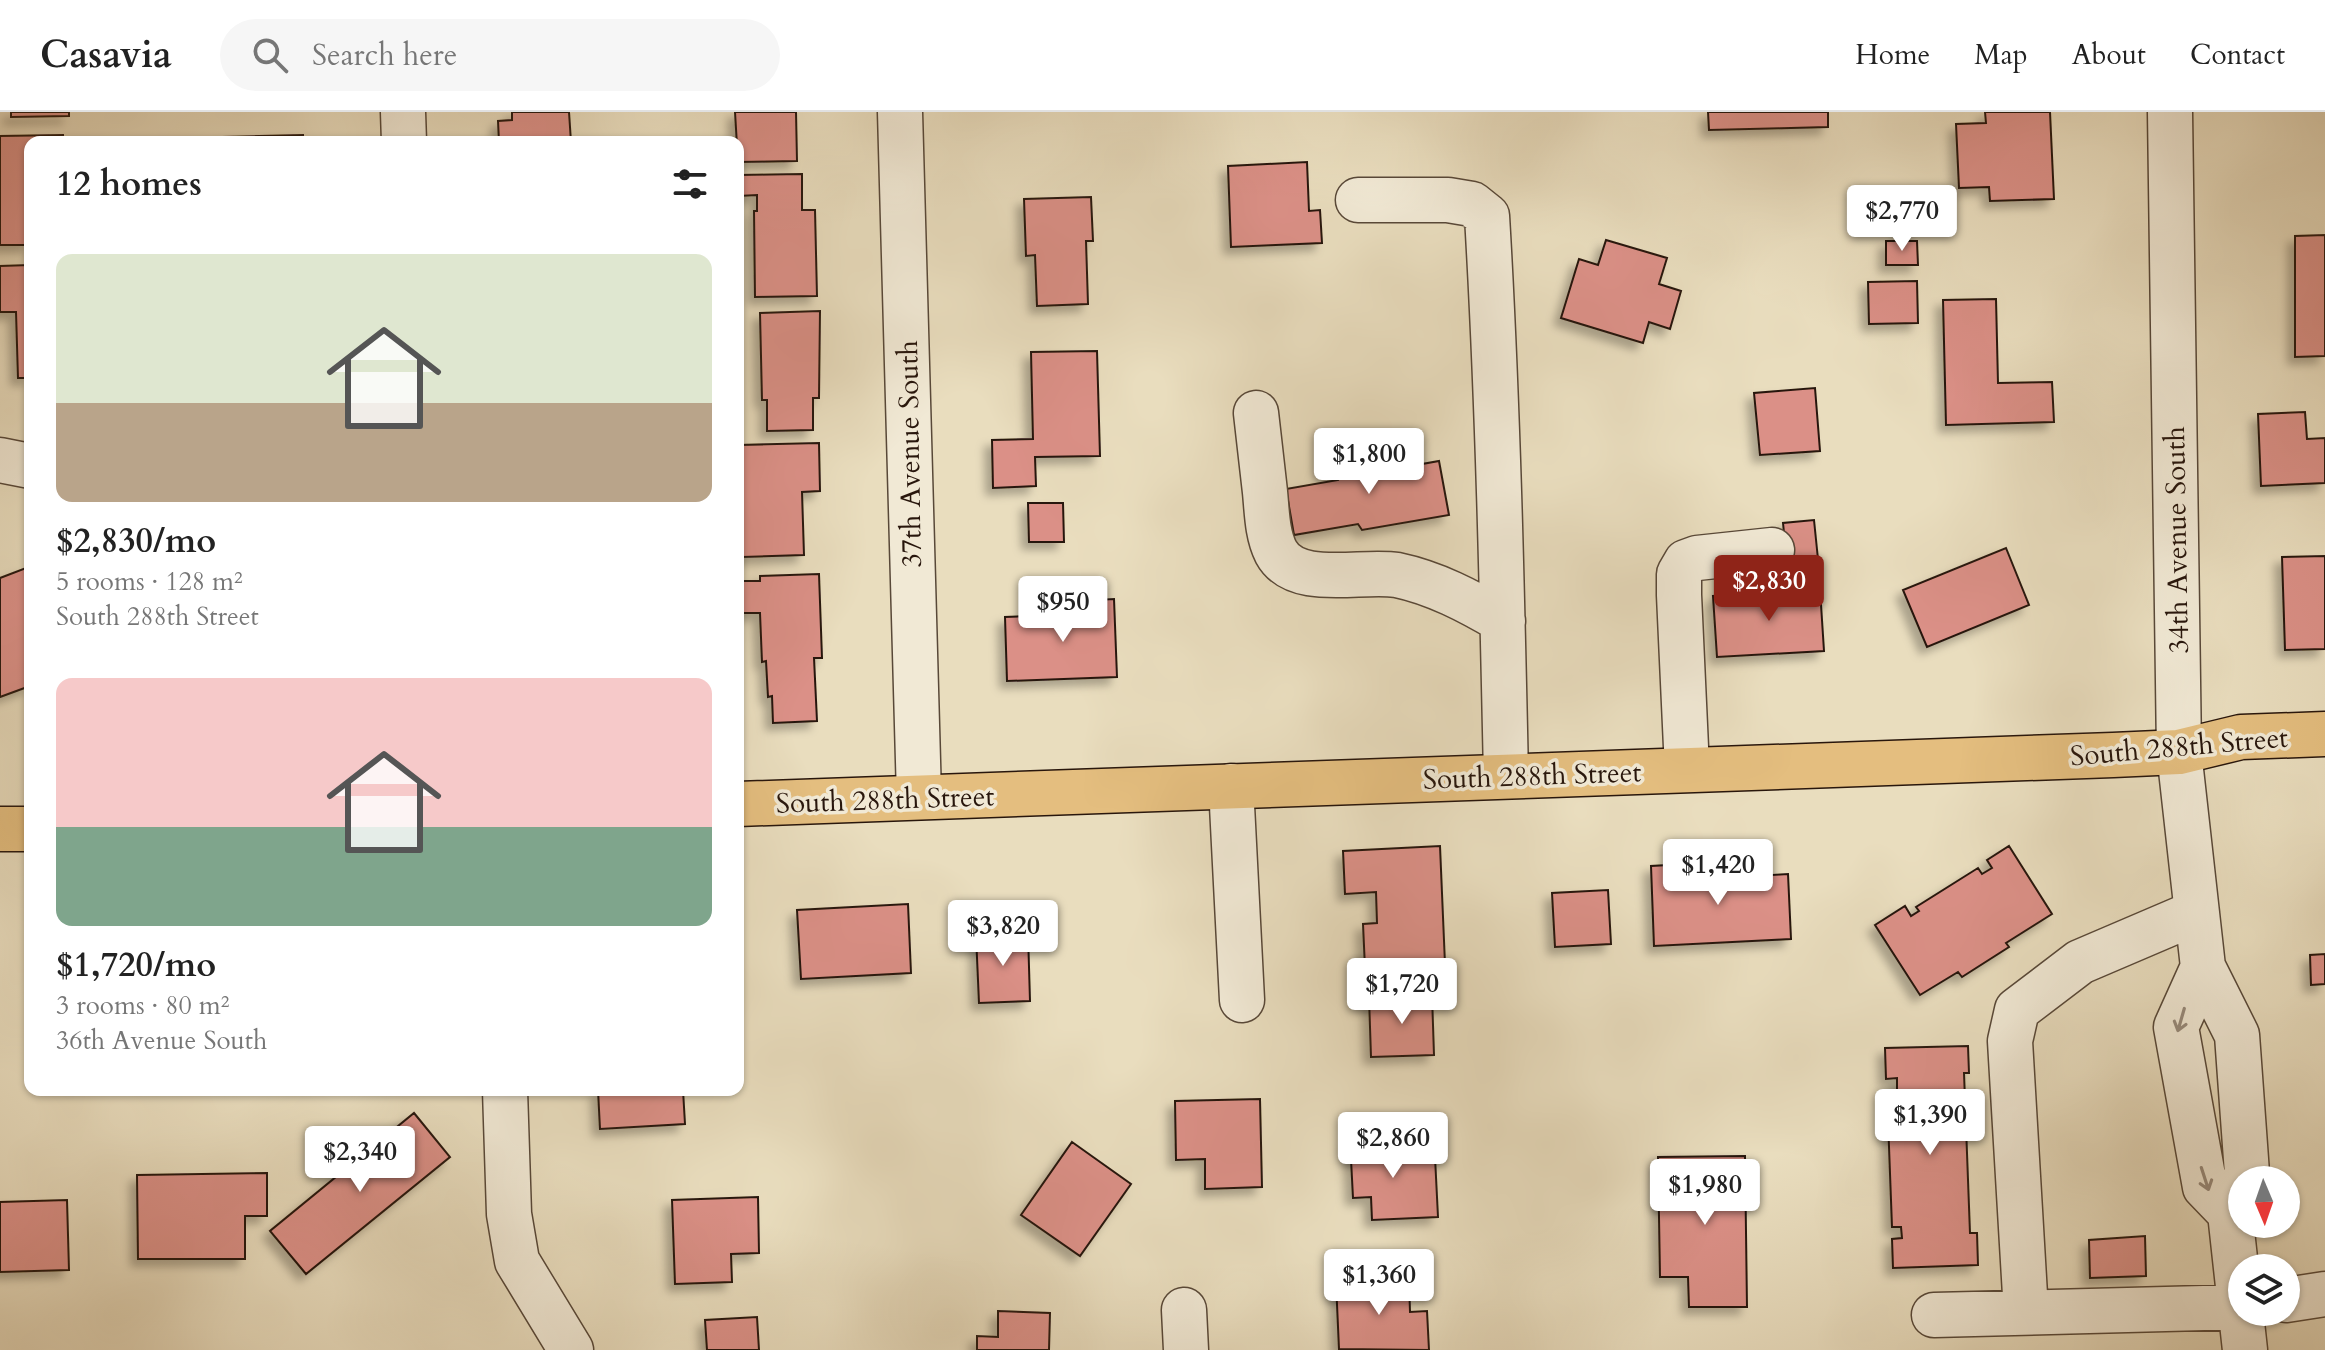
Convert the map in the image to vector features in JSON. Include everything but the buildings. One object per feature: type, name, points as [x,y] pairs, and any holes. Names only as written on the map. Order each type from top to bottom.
[{"type":"main road","name":"South 288th Street","points":[[744,804],[2179,752],[2241,737],[2325,734]]},
{"type":"main road","points":[[0,829],[24,829]]},
{"type":"street","points":[[403,112],[404,136]]},
{"type":"street","name":"37th Avenue South","points":[[900,112],[919,797]]},
{"type":"street","name":"34th Avenue South","points":[[2170,112],[2179,752],[2203,967],[2237,1035],[2246,1166]]},
{"type":"street","points":[[1358,200],[1448,200],[1472,204],[1487,216],[1506,776]]},
{"type":"street","points":[[1256,413],[1269,531],[1277,553],[1287,565],[1301,573],[1396,575],[1446,591],[1503,621]]},
{"type":"street","points":[[0,460],[24,465]]},
{"type":"street","points":[[1687,769],[1679,574],[1686,562],[1697,558],[1772,550]]},
{"type":"street","points":[[1231,786],[1242,1000]]},
{"type":"street","points":[[2026,1312],[2010,1041],[2017,1010],[2080,962],[2197,912]]},
{"type":"street","points":[[2203,967],[2176,1027],[2205,1187],[2228,1190]]},
{"type":"street","points":[[505,1096],[509,1214],[517,1261],[571,1350]]},
{"type":"street","points":[[2300,1298],[2325,1294]]},
{"type":"street","points":[[1934,1315],[2228,1307]]},
{"type":"street","name":"34th Avenue South","points":[[2243,1326],[2245,1350]]}]
